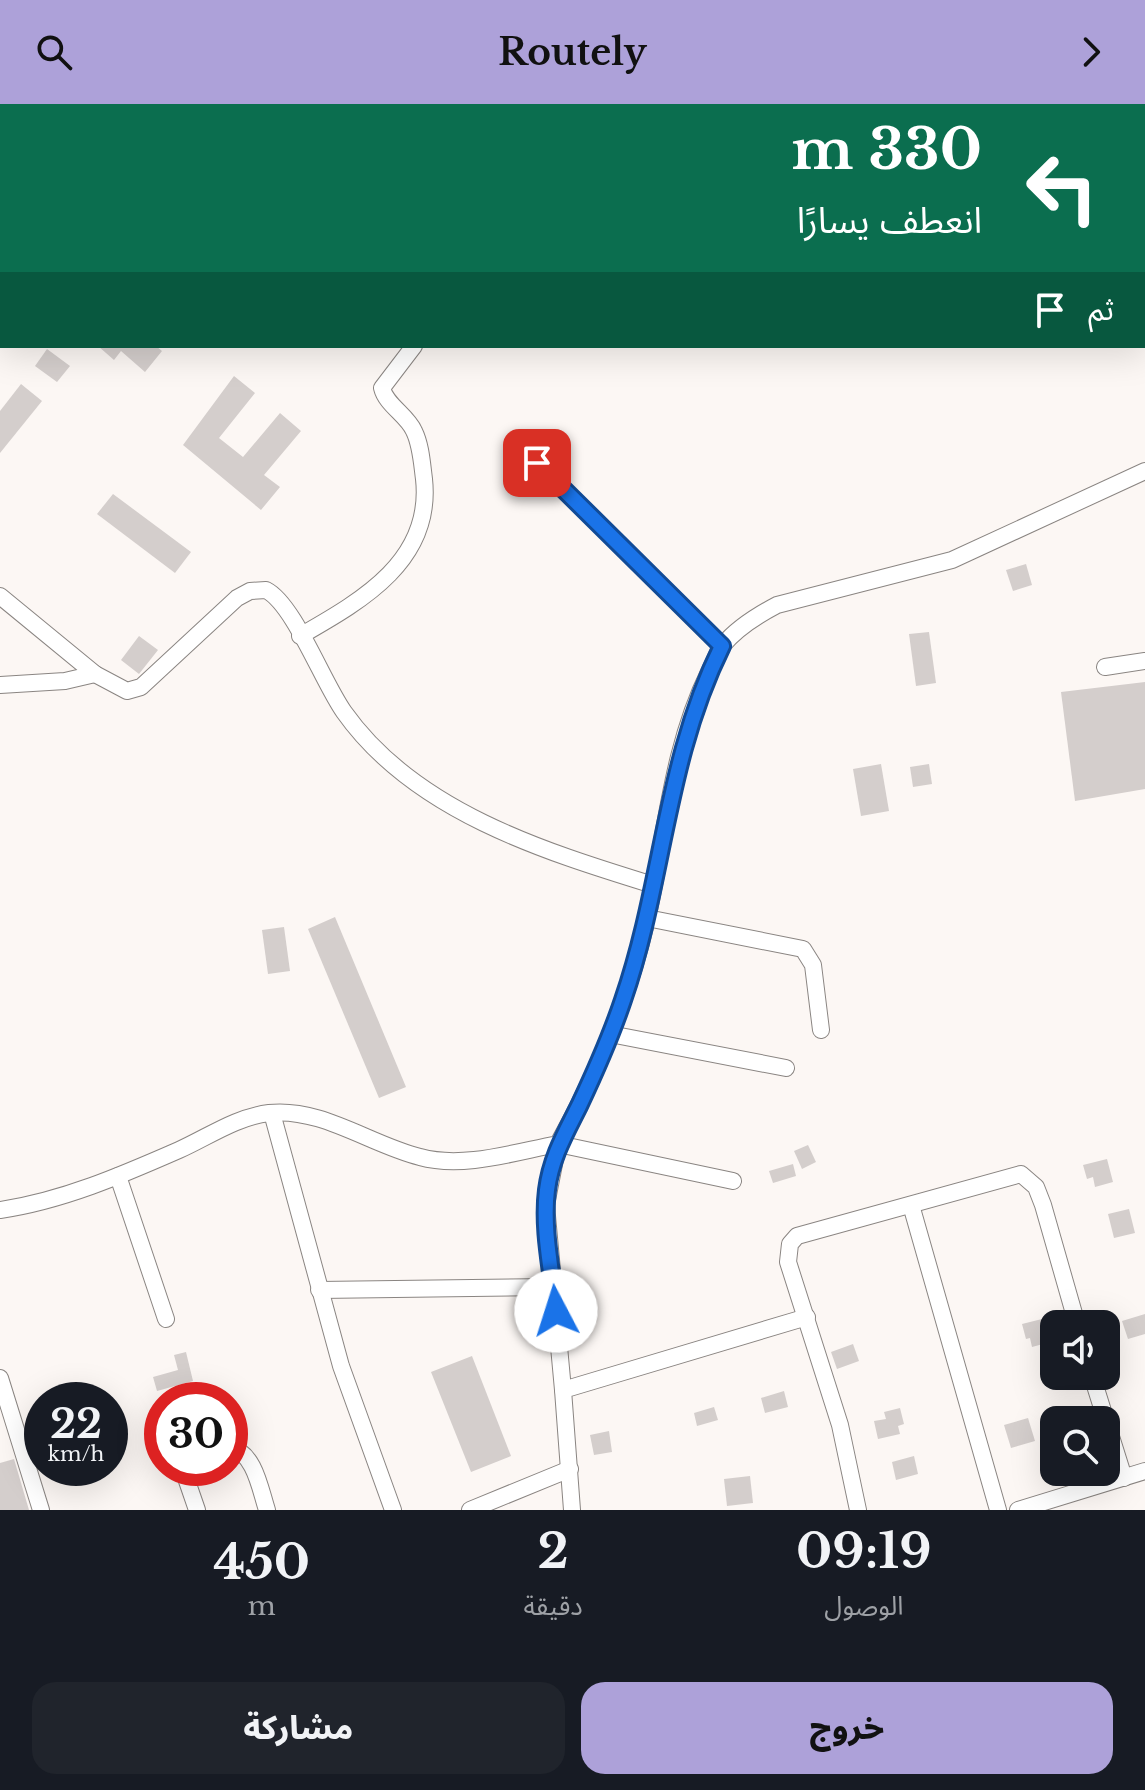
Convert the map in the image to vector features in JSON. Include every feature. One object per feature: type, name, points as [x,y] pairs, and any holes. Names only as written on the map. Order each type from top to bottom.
[{"type":"street","points":[[300,636],[346,610],[384,582],[401,563],[414,541],[423,513],[422,459],[414,431],[382,388],[412,348]]},
{"type":"street","points":[[515,441],[722,646]]},
{"type":"street","points":[[572,1510],[546,1205],[558,1144],[610,1034],[647,918],[679,756],[698,694],[722,646],[755,617],[777,605],[952,560],[1145,471]]},
{"type":"street","points":[[0,596],[119,690],[141,687],[237,598],[250,591],[266,590],[276,595],[344,712],[365,738],[434,793],[481,822],[522,842],[653,885]]},
{"type":"street","points":[[1105,667],[1145,661]]},
{"type":"street","points":[[0,685],[65,681],[95,674]]},
{"type":"street","points":[[647,918],[803,949],[813,965],[821,1030]]},
{"type":"street","points":[[610,1034],[786,1068]]},
{"type":"street","points":[[272,1113],[341,1366],[393,1510]]},
{"type":"street","points":[[0,1210],[118,1176],[230,1125],[272,1113],[330,1123],[421,1158],[469,1160],[558,1144],[733,1181]]},
{"type":"street","points":[[858,1510],[840,1425],[788,1262],[790,1244],[807,1232],[911,1205],[1011,1174],[1028,1178],[1036,1187],[1073,1310]]},
{"type":"street","points":[[118,1176],[166,1319]]},
{"type":"street","points":[[911,1205],[998,1510]]},
{"type":"street","points":[[319,1290],[553,1287]]},
{"type":"street","points":[[563,1390],[807,1317]]},
{"type":"street","points":[[0,1378],[41,1510]]},
{"type":"street","points":[[1096,1390],[1124,1478]]},
{"type":"street","points":[[248,1459],[267,1510]]},
{"type":"street","points":[[470,1510],[570,1469]]},
{"type":"street","points":[[1018,1510],[1145,1471]]},
{"type":"street","points":[[189,1486],[197,1510]]},
{"type":"building","points":[[100,348],[158,348],[162,351],[145,372],[121,351],[114,360]]},
{"type":"building","points":[[47,349],[70,366],[57,382],[35,366]]},
{"type":"building","points":[[234,376],[255,393],[219,438],[243,457],[280,413],[301,431],[264,475],[280,487],[261,510],[183,445]]},
{"type":"building","points":[[21,384],[42,401],[0,453],[0,411]]},
{"type":"building","points":[[113,494],[191,552],[175,573],[97,514]]},
{"type":"building","points":[[1026,564],[1032,585],[1013,591],[1006,570]]},
{"type":"building","points":[[929,632],[936,683],[916,686],[909,634]]},
{"type":"building","points":[[139,636],[158,650],[139,674],[121,660]]},
{"type":"building","points":[[1145,682],[1145,789],[1075,801],[1061,692]]},
{"type":"building","points":[[881,764],[889,811],[861,816],[853,769]]},
{"type":"building","points":[[929,764],[932,784],[913,787],[910,767]]},
{"type":"building","points":[[335,917],[406,1087],[379,1098],[308,929]]},
{"type":"building","points":[[284,927],[290,971],[268,974],[262,930]]},
{"type":"building","points":[[808,1145],[816,1162],[802,1169],[794,1151]]},
{"type":"building","points":[[1107,1159],[1113,1182],[1095,1187],[1093,1177],[1087,1179],[1083,1165]]},
{"type":"building","points":[[793,1164],[796,1176],[773,1183],[769,1171]]},
{"type":"building","points":[[1129,1209],[1135,1233],[1114,1238],[1108,1214]]},
{"type":"building","points":[[1145,1314],[1145,1334],[1128,1339],[1122,1321]]},
{"type":"building","points":[[1040,1320],[1040,1345],[1032,1347],[1022,1324]]},
{"type":"building","points":[[853,1344],[859,1361],[837,1369],[831,1352]]},
{"type":"building","points":[[186,1352],[193,1381],[154,1382],[153,1377],[178,1370],[174,1355]]},
{"type":"building","points":[[472,1356],[511,1456],[471,1472],[431,1372]]},
{"type":"building","points":[[784,1391],[788,1407],[765,1413],[761,1398]]},
{"type":"building","points":[[714,1407],[718,1420],[697,1426],[694,1413]]},
{"type":"building","points":[[900,1408],[904,1424],[898,1426],[900,1434],[878,1439],[874,1421],[886,1419],[884,1412]]},
{"type":"building","points":[[1028,1418],[1035,1441],[1011,1448],[1004,1425]]},
{"type":"building","points":[[609,1431],[612,1452],[594,1455],[590,1435]]},
{"type":"building","points":[[914,1456],[918,1474],[896,1480],[892,1462]]},
{"type":"building","points":[[14,1459],[29,1510],[0,1510],[0,1463]]},
{"type":"building","points":[[750,1476],[753,1503],[727,1506],[724,1479]]},
{"type":"route","points":[[537,463],[722,646],[698,694],[679,756],[647,918],[623,1000],[578,1107],[558,1144],[550,1171],[546,1205],[556,1311]]}]
